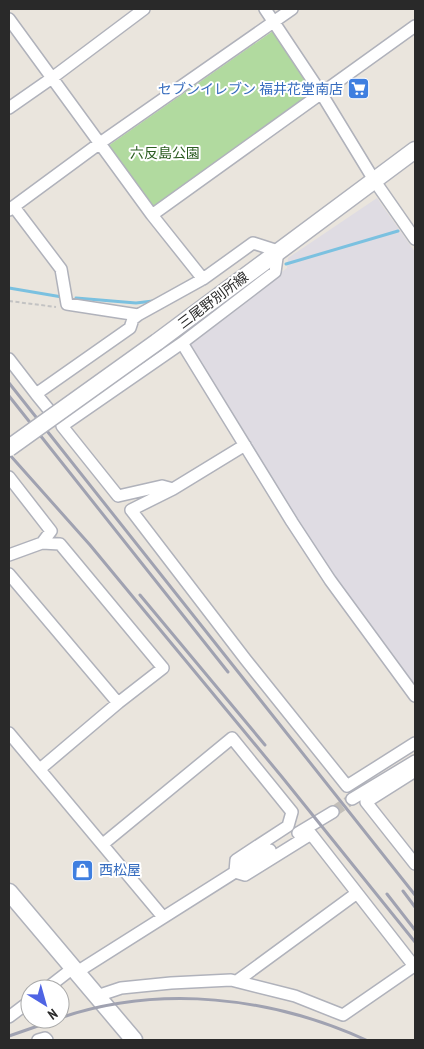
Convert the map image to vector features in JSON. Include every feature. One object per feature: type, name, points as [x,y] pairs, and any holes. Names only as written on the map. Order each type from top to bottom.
[{"type":"main road","name":"三尾野別所線","points":[[9,448],[157,342],[415,150]]},
{"type":"main road","points":[[9,892],[134,1040]]},
{"type":"street","points":[[9,108],[144,9]]},
{"type":"street","points":[[264,9],[320,93],[374,180],[414,236]]},
{"type":"street","points":[[138,315],[67,304],[61,269],[11,209],[100,143],[292,9]]},
{"type":"street","points":[[9,19],[152,215],[202,279]]},
{"type":"street","points":[[152,215],[415,26]]},
{"type":"street","points":[[403,221],[415,217]]},
{"type":"street","points":[[36,394],[130,328],[133,319],[138,315],[202,279],[253,243],[278,251],[274,272],[182,342],[62,426]]},
{"type":"street","points":[[182,342],[330,580],[415,696]]},
{"type":"street","points":[[9,359],[118,496],[162,486],[173,489]]},
{"type":"street","points":[[245,445],[173,489],[131,510],[246,660],[347,786],[415,743]]},
{"type":"street","points":[[9,477],[51,531],[42,542]]},
{"type":"street","points":[[9,555],[42,542],[60,544],[164,668],[40,769]]},
{"type":"street","points":[[9,574],[118,704]]},
{"type":"street","points":[[9,733],[164,917]]},
{"type":"street","points":[[103,844],[232,738],[292,812],[288,826],[236,860],[235,872]]},
{"type":"street","points":[[352,799],[415,761]]},
{"type":"street","points":[[415,771],[366,802],[415,864]]},
{"type":"street","points":[[61,979],[333,812]]},
{"type":"street","points":[[97,996],[121,988],[162,984],[237,981],[295,996],[343,1014],[414,966],[311,834],[246,875],[235,872]]},
{"type":"street","points":[[237,981],[357,893]]},
{"type":"street","points":[[9,1017],[20,1009]]},
{"type":"street","points":[[38,1040],[45,1038],[47,1040]]},
{"type":"shaded area","points":[[377,198],[415,252],[415,686],[335,581],[186,344],[287,268],[288,258]]},
{"type":"green space","name":"六反島公園","points":[[273,31],[314,93],[154,208],[108,146]]},
{"type":"waterway","points":[[286,264],[398,231]]},
{"type":"waterway","points":[[9,288],[62,297]]},
{"type":"waterway","points":[[76,298],[136,303],[153,301]]},
{"type":"tunnel","points":[[333,812],[352,799]]},
{"type":"railway","points":[[9,383],[415,895]]},
{"type":"railway","points":[[9,396],[228,672]]},
{"type":"railway","points":[[9,454],[90,545],[282,777],[415,942]]},
{"type":"railway","points":[[140,595],[265,745]]},
{"type":"railway","points":[[403,891],[415,907]]},
{"type":"railway","points":[[387,894],[415,930]]},
{"type":"railway","points":[[70,1015],[98,1007],[137,1001],[215,1000],[254,1005],[293,1014],[330,1025],[366,1040]]},
{"type":"railway","points":[[9,1036],[29,1029]]},
{"type":"place","name":"セブンイレブン 福井花堂南店","points":[[359,89]]},
{"type":"place","name":"西松屋","points":[[83,870]]}]
